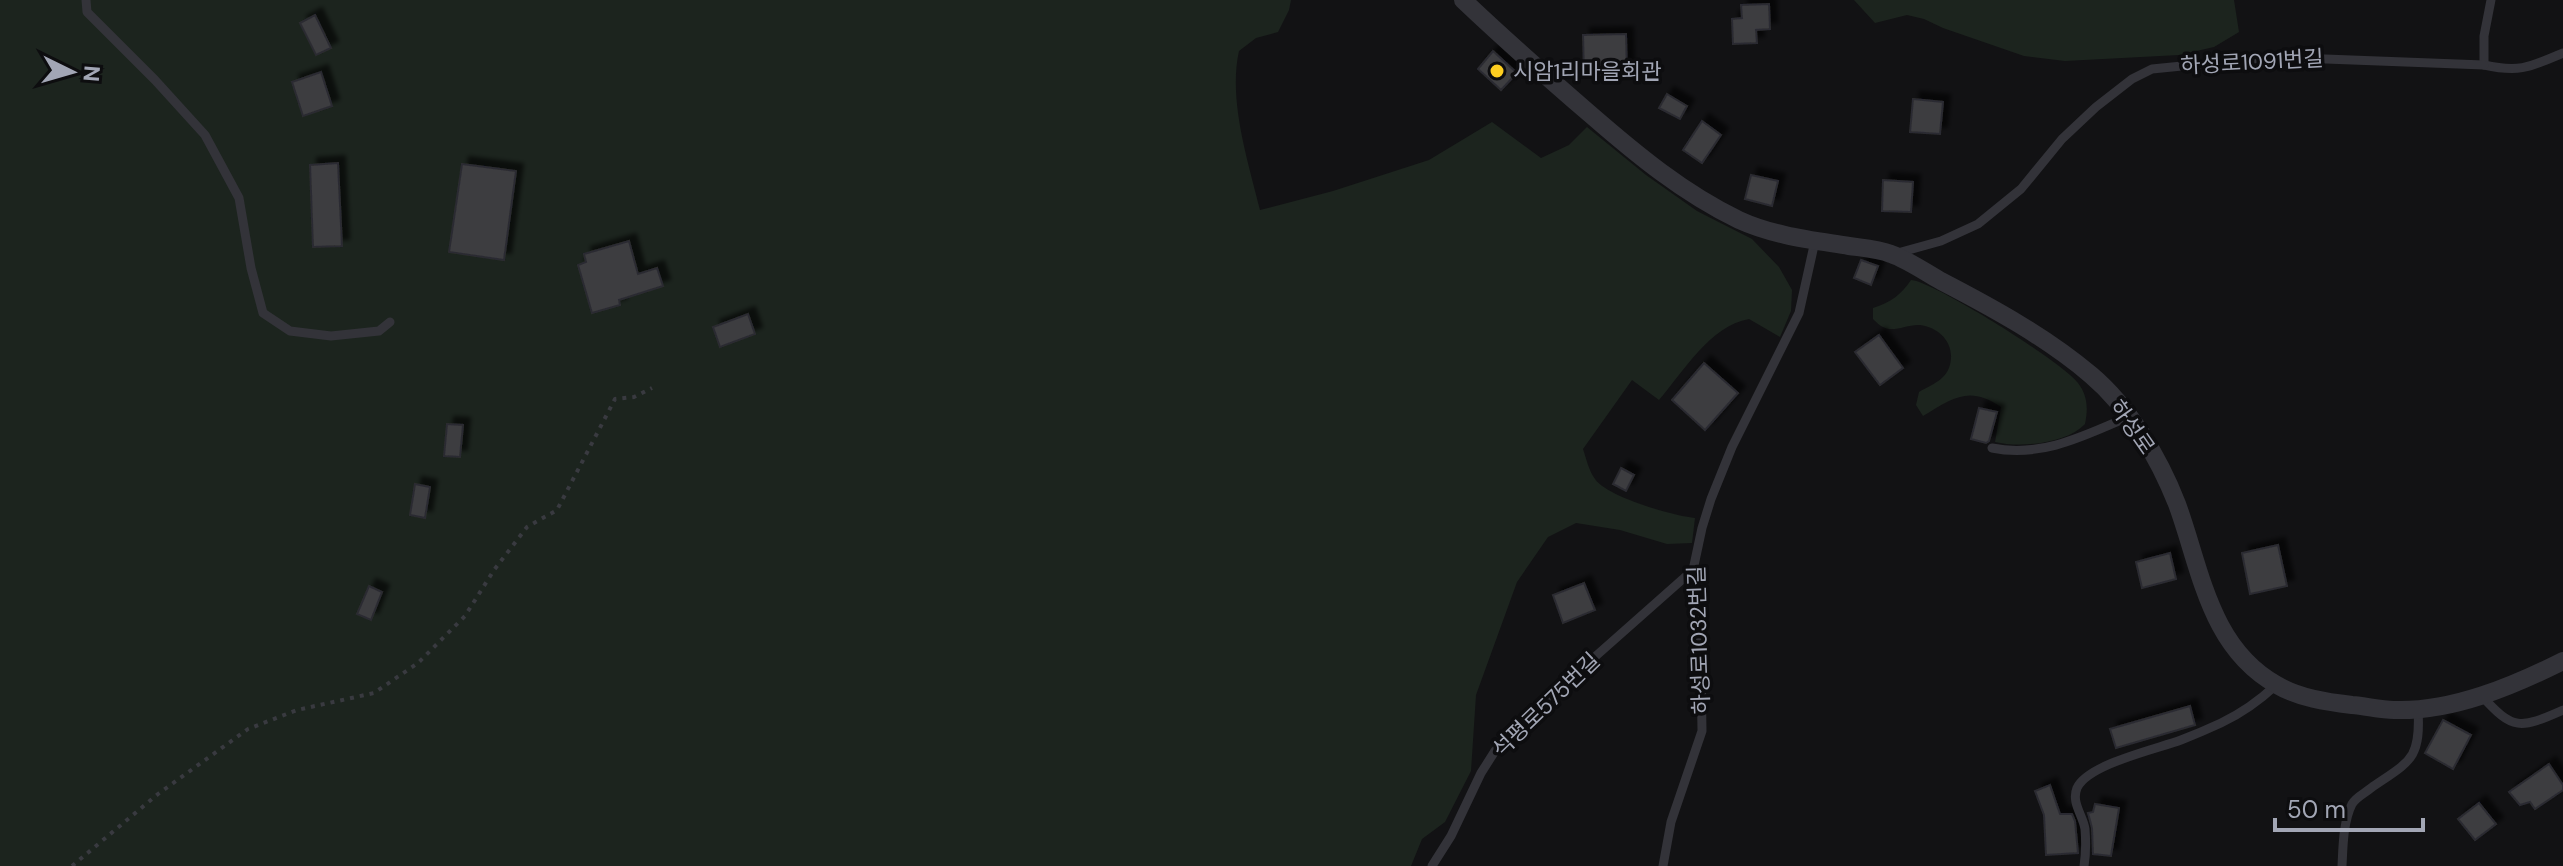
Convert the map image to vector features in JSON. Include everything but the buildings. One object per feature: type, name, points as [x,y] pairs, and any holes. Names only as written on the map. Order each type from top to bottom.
[{"type":"street","name":"하성로","points":[[1463,0],[1649,165],[1698,197],[1743,222],[1783,236],[1892,254],[2057,348],[2095,378],[2128,417],[2166,478],[2210,607],[2228,640],[2250,664],[2276,685],[2330,702],[2393,710],[2418,709],[2481,695],[2563,661]]},
{"type":"lane","points":[[86,0],[87,12],[205,135],[239,198],[251,268],[263,313],[290,331],[331,336],[379,331],[390,322]]},
{"type":"lane","points":[[2484,65],[2484,36],[2491,0]]},
{"type":"lane","name":"하성로1091번길","points":[[2021,189],[2062,139],[2096,107],[2132,79],[2152,69],[2272,57],[2484,65],[2508,70],[2524,69],[2563,53]]},
{"type":"lane","name":"하성로","points":[[1892,254],[1941,241],[1978,224],[2021,189]]},
{"type":"lane","name":"하성로1032번길","points":[[1663,866],[1671,822],[1702,731],[1701,670],[1694,621],[1693,570],[1711,499],[1732,447],[1799,313],[1815,241]]},
{"type":"lane","points":[[1992,448],[2030,452],[2083,437],[2128,417]]},
{"type":"lane","name":"석평로575번길","points":[[1432,866],[1495,751],[1534,711],[1693,570]]},
{"type":"lane","points":[[2084,866],[2084,825],[2075,801],[2077,789],[2084,779],[2109,764],[2223,722],[2257,703],[2276,685]]},
{"type":"lane","points":[[2481,695],[2499,715],[2511,722],[2536,722],[2563,710]]},
{"type":"lane","points":[[2342,866],[2347,817],[2354,801],[2407,763],[2416,750],[2418,709]]},
{"type":"path","points":[[72,866],[158,794],[248,729],[297,710],[374,693],[418,663],[465,616],[494,570],[527,527],[557,510],[615,399],[634,397],[652,388]]},
{"type":"shaded area","points":[[0,0],[1291,0],[1278,32],[1256,38],[1239,51],[1236,70],[1238,110],[1245,151],[1260,210],[1333,191],[1429,160],[1492,122],[1541,158],[1569,145],[1587,127],[1697,211],[1752,239],[1779,267],[1792,290],[1791,311],[1780,337],[1749,319],[1722,331],[1699,351],[1659,400],[1632,380],[1583,449],[1591,472],[1602,486],[1642,504],[1695,518],[1692,543],[1667,544],[1620,530],[1576,523],[1548,537],[1517,582],[1476,695],[1471,771],[1445,822],[1422,839],[1411,866],[0,866]]},
{"type":"shaded area","points":[[1854,0],[2234,0],[2239,32],[2214,47],[2179,55],[2065,61],[2024,56],[1907,15],[1875,23]]},
{"type":"shaded area","points":[[1911,280],[1970,308],[2068,373],[2084,393],[2087,408],[2085,424],[2077,431],[2055,440],[2017,445],[1995,442],[2001,407],[1990,400],[1961,396],[1923,416],[1916,405],[1919,392],[1941,379],[1950,365],[1951,351],[1946,340],[1926,326],[1889,329],[1873,319],[1873,308],[1895,297]]},
{"type":"place","name":"시암1리마을회관","points":[[1497,71]]}]
